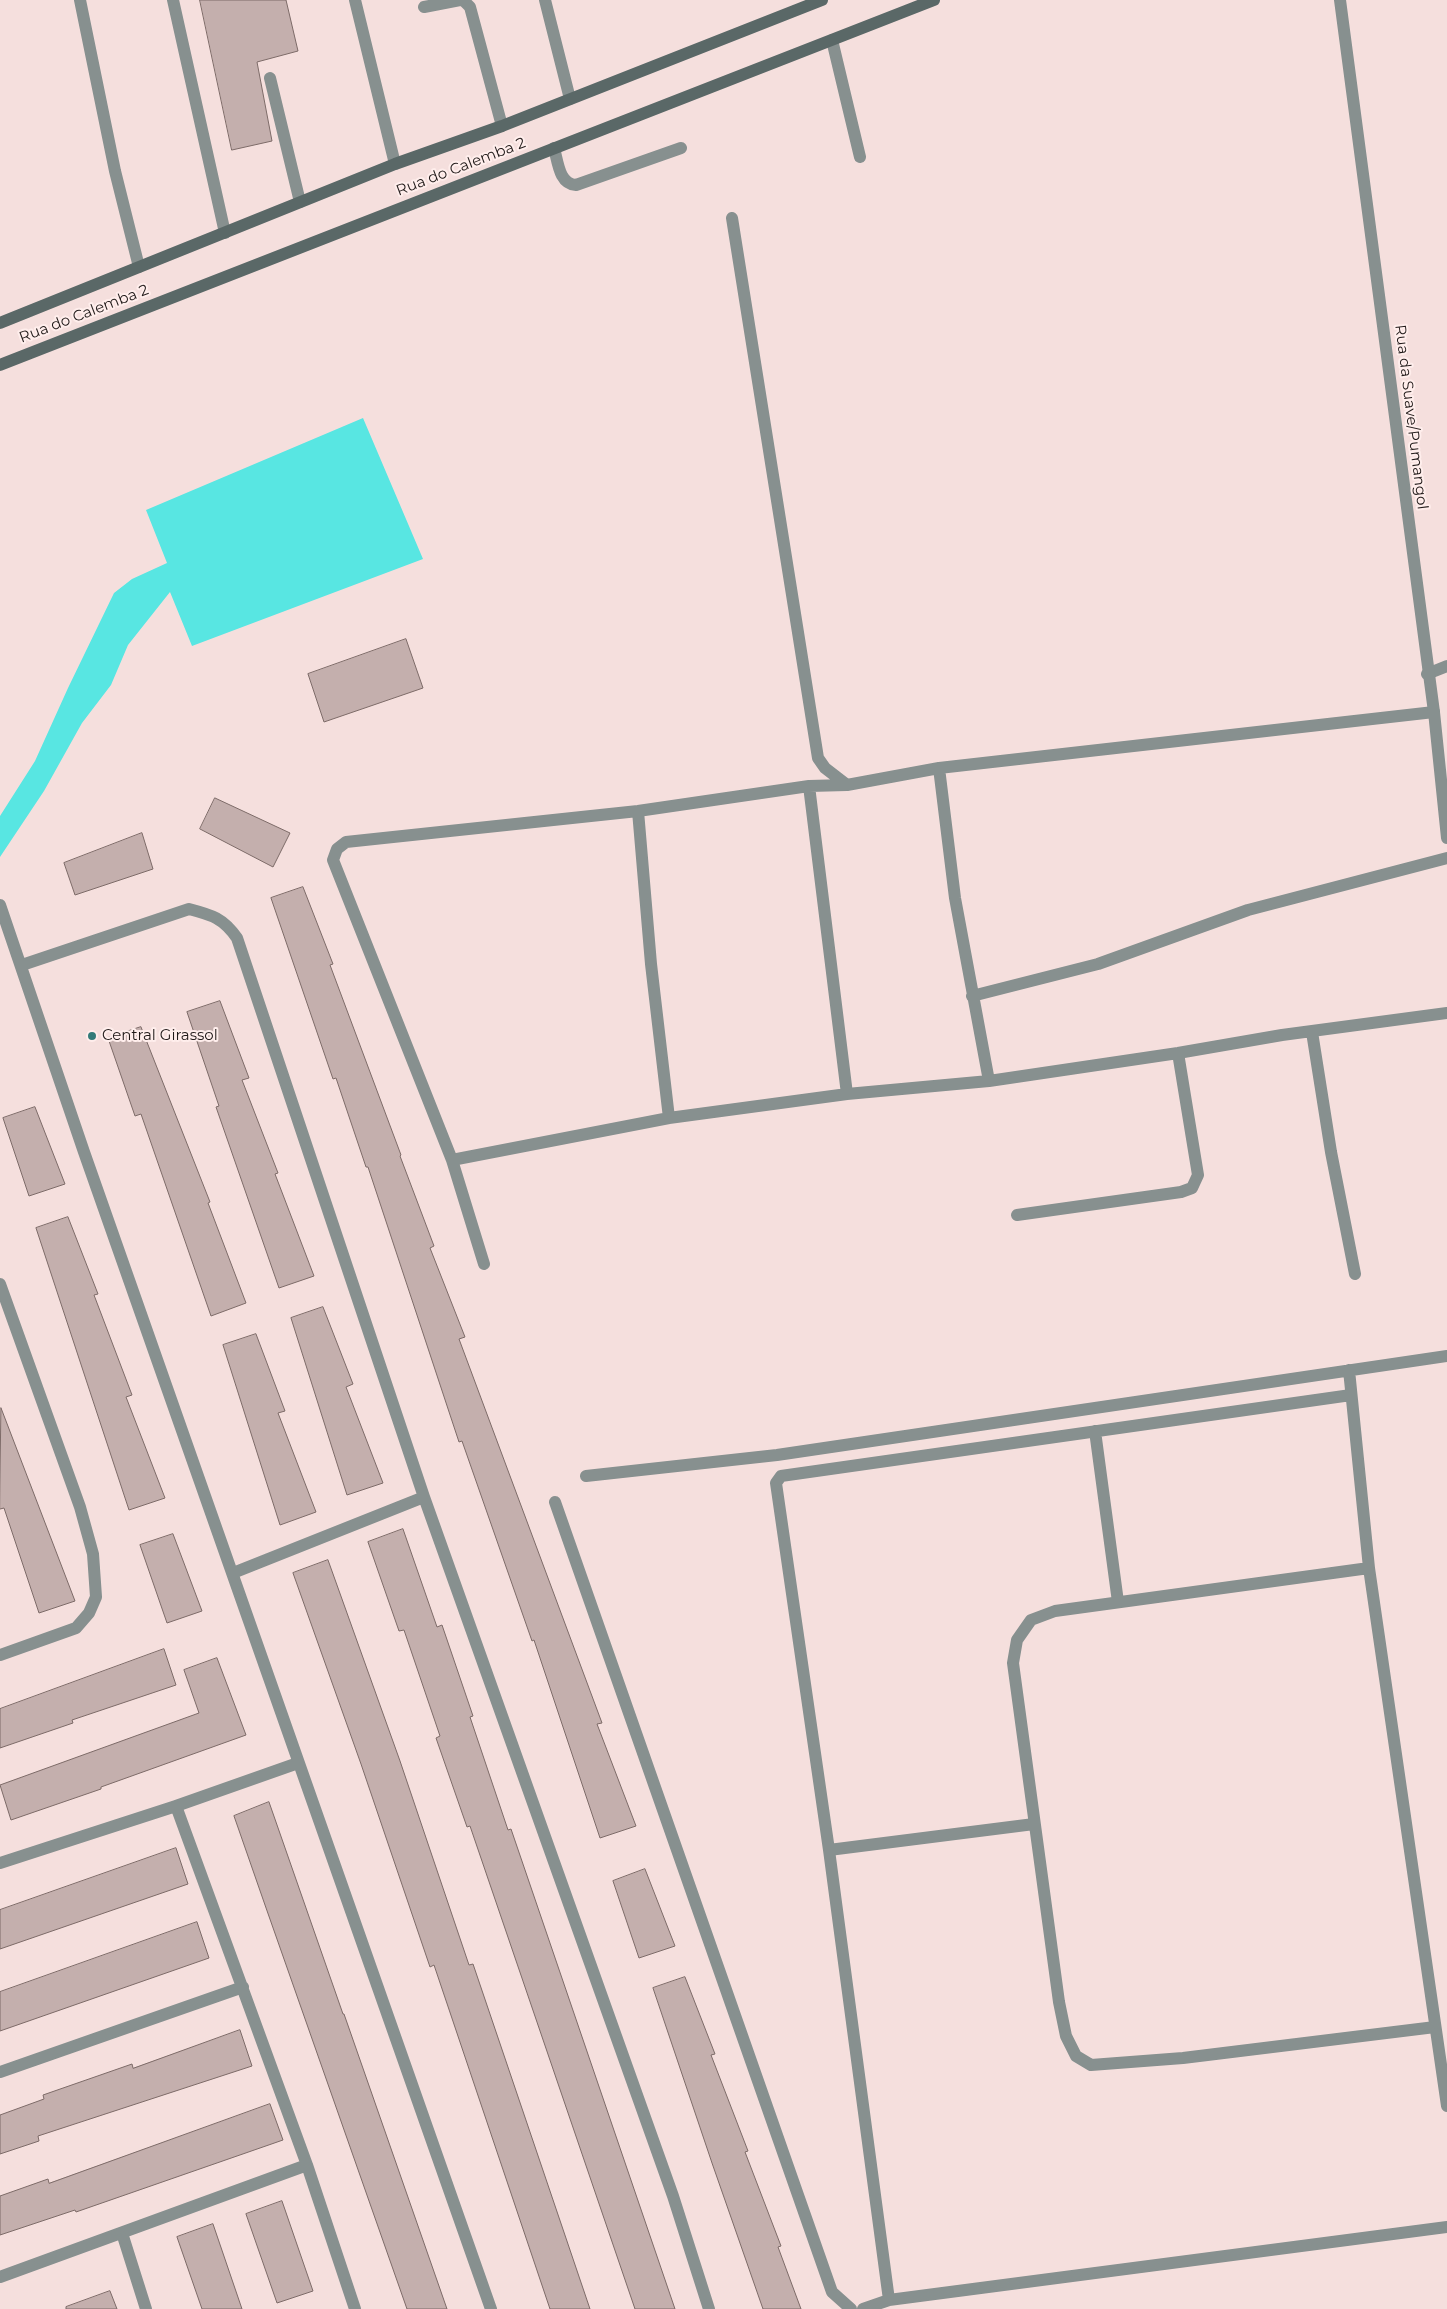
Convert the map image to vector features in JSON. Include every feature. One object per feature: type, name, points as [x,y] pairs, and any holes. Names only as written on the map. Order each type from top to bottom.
[{"type":"main road","name":"Rua do Calemba 2","points":[[0,323],[396,164],[502,126],[822,0]]},
{"type":"main road","name":"Rua do Calemba 2","points":[[0,365],[934,0]]},
{"type":"street","points":[[80,0],[115,171],[139,267]]},
{"type":"street","points":[[173,0],[224,232]]},
{"type":"street","points":[[355,0],[396,164]]},
{"type":"street","points":[[424,7],[461,0],[470,7],[502,126]]},
{"type":"street","points":[[545,0],[570,99]]},
{"type":"street","name":"Rua da Suave/Pumangol","points":[[1340,0],[1434,712],[1447,838]]},
{"type":"street","points":[[832,40],[860,157]]},
{"type":"street","points":[[270,78],[300,202]]},
{"type":"street","points":[[554,148],[564,181],[576,185],[681,148]]},
{"type":"street","points":[[732,218],[818,758],[825,768],[847,785]]},
{"type":"street","points":[[1428,674],[1447,666]]},
{"type":"street","points":[[484,1264],[452,1160],[333,860],[337,849],[346,842],[638,811],[809,786],[847,785],[939,768],[1434,712]]},
{"type":"street","points":[[939,768],[955,898],[972,996],[990,1081]]},
{"type":"street","points":[[809,786],[847,1094]]},
{"type":"street","points":[[638,811],[651,964],[669,1118]]},
{"type":"street","points":[[972,996],[1098,964],[1248,910],[1447,858]]},
{"type":"street","points":[[0,905],[22,965],[87,1161],[234,1573],[298,1763],[491,2309]]},
{"type":"street","points":[[22,965],[189,909],[214,915],[228,926],[237,938],[424,1497],[672,2196],[709,2309]]},
{"type":"street","points":[[452,1160],[669,1118],[847,1094],[990,1081],[1312,1032],[1447,1014]]},
{"type":"street","points":[[1312,1032],[1331,1152],[1355,1274]]},
{"type":"street","points":[[1016,1215],[1181,1192],[1192,1188],[1198,1175],[1178,1053]]},
{"type":"street","points":[[0,1284],[80,1508],[93,1554],[96,1597],[89,1613],[76,1628],[0,1654]]},
{"type":"street","points":[[586,1476],[777,1456],[1447,1356]]},
{"type":"street","points":[[1349,1370],[1369,1568],[1447,2106]]},
{"type":"street","points":[[889,2300],[829,1850],[776,1483],[781,1476],[1351,1395]]},
{"type":"street","points":[[1095,1431],[1118,1602]]},
{"type":"street","points":[[234,1573],[424,1497]]},
{"type":"street","points":[[555,1502],[832,2292],[851,2309]]},
{"type":"street","points":[[1369,1568],[1055,1611],[1031,1620],[1017,1640],[1013,1662],[1034,1824],[1066,2036],[1076,2056],[1091,2065],[1183,2058],[1435,2028]]},
{"type":"street","points":[[0,1863],[176,1806],[298,1763]]},
{"type":"street","points":[[176,1806],[307,2165],[355,2309]]},
{"type":"street","points":[[829,1850],[1034,1824]]},
{"type":"street","points":[[0,2072],[243,1987]]},
{"type":"street","points":[[0,2278],[307,2165]]},
{"type":"street","points":[[863,2309],[889,2300],[1447,2227]]},
{"type":"street","points":[[122,2233],[146,2309]]},
{"type":"water","points":[[363,418],[423,559],[192,646],[170,592],[128,645],[111,685],[82,723],[44,791],[0,857],[0,816],[35,761],[114,593],[132,579],[167,563],[146,510]]},
{"type":"building","points":[[200,0],[286,0],[298,51],[257,62],[272,141],[232,150]]},
{"type":"building","points":[[406,639],[423,688],[324,722],[308,674]]},
{"type":"building","points":[[215,798],[290,833],[273,867],[200,829]]},
{"type":"building","points":[[142,833],[153,869],[75,895],[64,863]]},
{"type":"building","points":[[303,887],[333,964],[330,965],[434,1246],[430,1248],[465,1337],[459,1339],[602,1723],[597,1724],[636,1826],[600,1838],[534,1640],[532,1641],[462,1441],[459,1442],[368,1167],[366,1167],[336,1078],[333,1079],[271,898]]},
{"type":"building","points":[[220,1001],[249,1078],[242,1080],[278,1173],[275,1174],[314,1276],[279,1288],[216,1107],[219,1106],[187,1012]]},
{"type":"building","points":[[141,1027],[210,1202],[208,1203],[246,1303],[211,1316],[141,1114],[135,1116],[108,1038]]},
{"type":"building","points":[[35,1107],[65,1184],[29,1196],[3,1118]]},
{"type":"building","points":[[68,1217],[98,1294],[94,1295],[132,1395],[126,1397],[165,1498],[129,1510],[36,1228]]},
{"type":"building","points":[[323,1307],[353,1384],[346,1387],[383,1483],[347,1495],[291,1318]]},
{"type":"building","points":[[256,1334],[285,1411],[278,1413],[316,1512],[280,1525],[223,1345]]},
{"type":"building","points":[[1,1408],[75,1601],[39,1613],[4,1508],[0,1509]]},
{"type":"building","points":[[403,1529],[437,1627],[442,1625],[473,1716],[470,1717],[508,1830],[511,1829],[675,2309],[635,2309],[470,1826],[467,1827],[436,1738],[440,1736],[404,1630],[399,1631],[368,1542]]},
{"type":"building","points":[[173,1534],[202,1611],[167,1623],[140,1545]]},
{"type":"building","points":[[328,1560],[400,1761],[469,1965],[473,1964],[590,2309],[550,2309],[434,1965],[430,1967],[293,1573]]},
{"type":"building","points":[[164,1649],[176,1685],[72,1720],[73,1723],[0,1748],[0,1709]]},
{"type":"building","points":[[217,1658],[246,1735],[11,1820],[0,1785],[199,1713],[184,1670]]},
{"type":"building","points":[[269,1802],[447,2309],[407,2309],[265,1905],[234,1816]]},
{"type":"building","points":[[176,1848],[188,1884],[0,1949],[0,1910]]},
{"type":"building","points":[[645,1869],[675,1946],[639,1958],[613,1881]]},
{"type":"building","points":[[197,1922],[209,1958],[0,2031],[0,1992]]},
{"type":"building","points":[[685,1977],[715,2054],[711,2055],[748,2151],[745,2152],[781,2246],[778,2247],[801,2309],[763,2309],[653,1988]]},
{"type":"building","points":[[240,2030],[252,2066],[38,2136],[39,2141],[0,2154],[0,2115],[44,2099],[43,2095],[132,2064],[133,2068]]},
{"type":"building","points":[[270,2104],[283,2140],[76,2212],[75,2210],[0,2235],[0,2196],[48,2179],[49,2183]]},
{"type":"building","points":[[282,2201],[313,2291],[277,2303],[246,2214]]},
{"type":"building","points":[[213,2224],[242,2309],[202,2309],[177,2237]]},
{"type":"building","points":[[110,2291],[117,2309],[66,2309],[66,2307]]},
{"type":"place","name":"Central Girassol","points":[[92,1036]]}]
